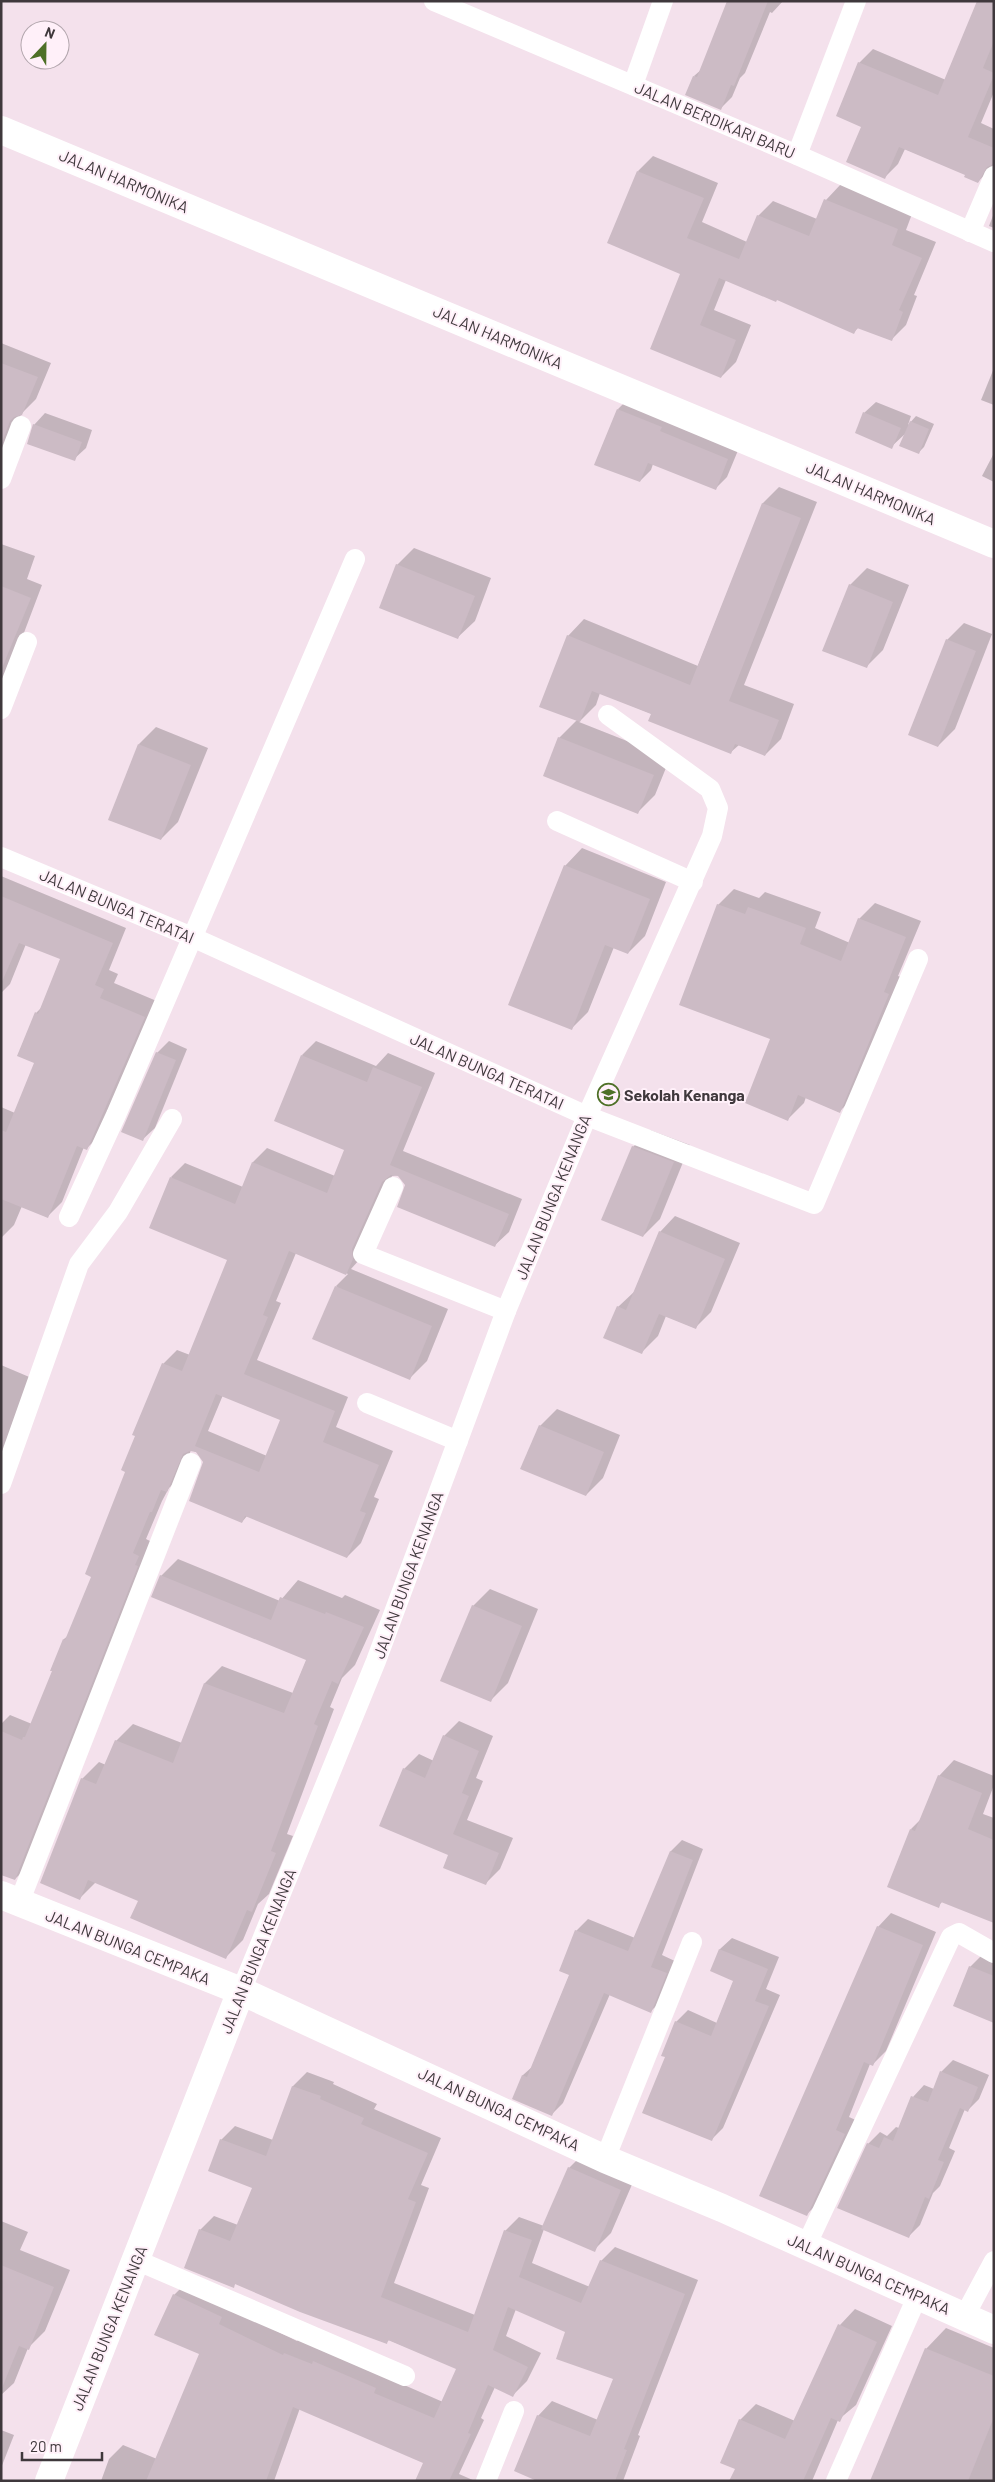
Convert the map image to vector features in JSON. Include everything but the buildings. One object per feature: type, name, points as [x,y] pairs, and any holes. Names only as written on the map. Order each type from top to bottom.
[{"type":"street","name":"JALAN BERDIKARI BARU","points":[[434,1],[797,155],[994,242]]},
{"type":"street","points":[[633,85],[663,1]]},
{"type":"street","points":[[797,155],[856,1]]},
{"type":"street","name":"JALAN HARMONIKA","points":[[1,130],[994,544]]},
{"type":"street","points":[[970,232],[994,176]]},
{"type":"street","points":[[1,479],[21,426]]},
{"type":"street","points":[[69,1217],[116,1115],[355,560]]},
{"type":"street","points":[[1,709],[27,642]]},
{"type":"street","name":"JALAN BUNGA KENANGA","points":[[49,2481],[241,1991],[376,1661],[506,1311],[587,1116],[712,836],[718,808],[710,789],[608,715]]},
{"type":"street","points":[[557,821],[692,882]]},
{"type":"street","name":"JALAN BUNGA TERATAI","points":[[1,857],[192,937],[587,1116],[814,1204],[918,959]]},
{"type":"street","points":[[1,1484],[79,1264],[118,1212],[172,1119]]},
{"type":"street","points":[[393,1187],[363,1254],[506,1311]]},
{"type":"street","points":[[367,1403],[458,1441]]},
{"type":"street","points":[[10,1899],[192,1463]]},
{"type":"street","name":"JALAN BUNGA CEMPAKA","points":[[10,1899],[241,1991],[605,2159],[994,2330]]},
{"type":"street","points":[[806,2246],[951,1938],[958,1933],[994,1953]]},
{"type":"street","points":[[605,2159],[692,1942]]},
{"type":"street","points":[[136,2260],[405,2376]]},
{"type":"street","points":[[964,2317],[994,2261]]},
{"type":"street","points":[[836,2481],[916,2297]]},
{"type":"street","points":[[486,2481],[514,2411]]},
{"type":"place","name":"Sekolah Kenanga","points":[[608,1095]]}]
